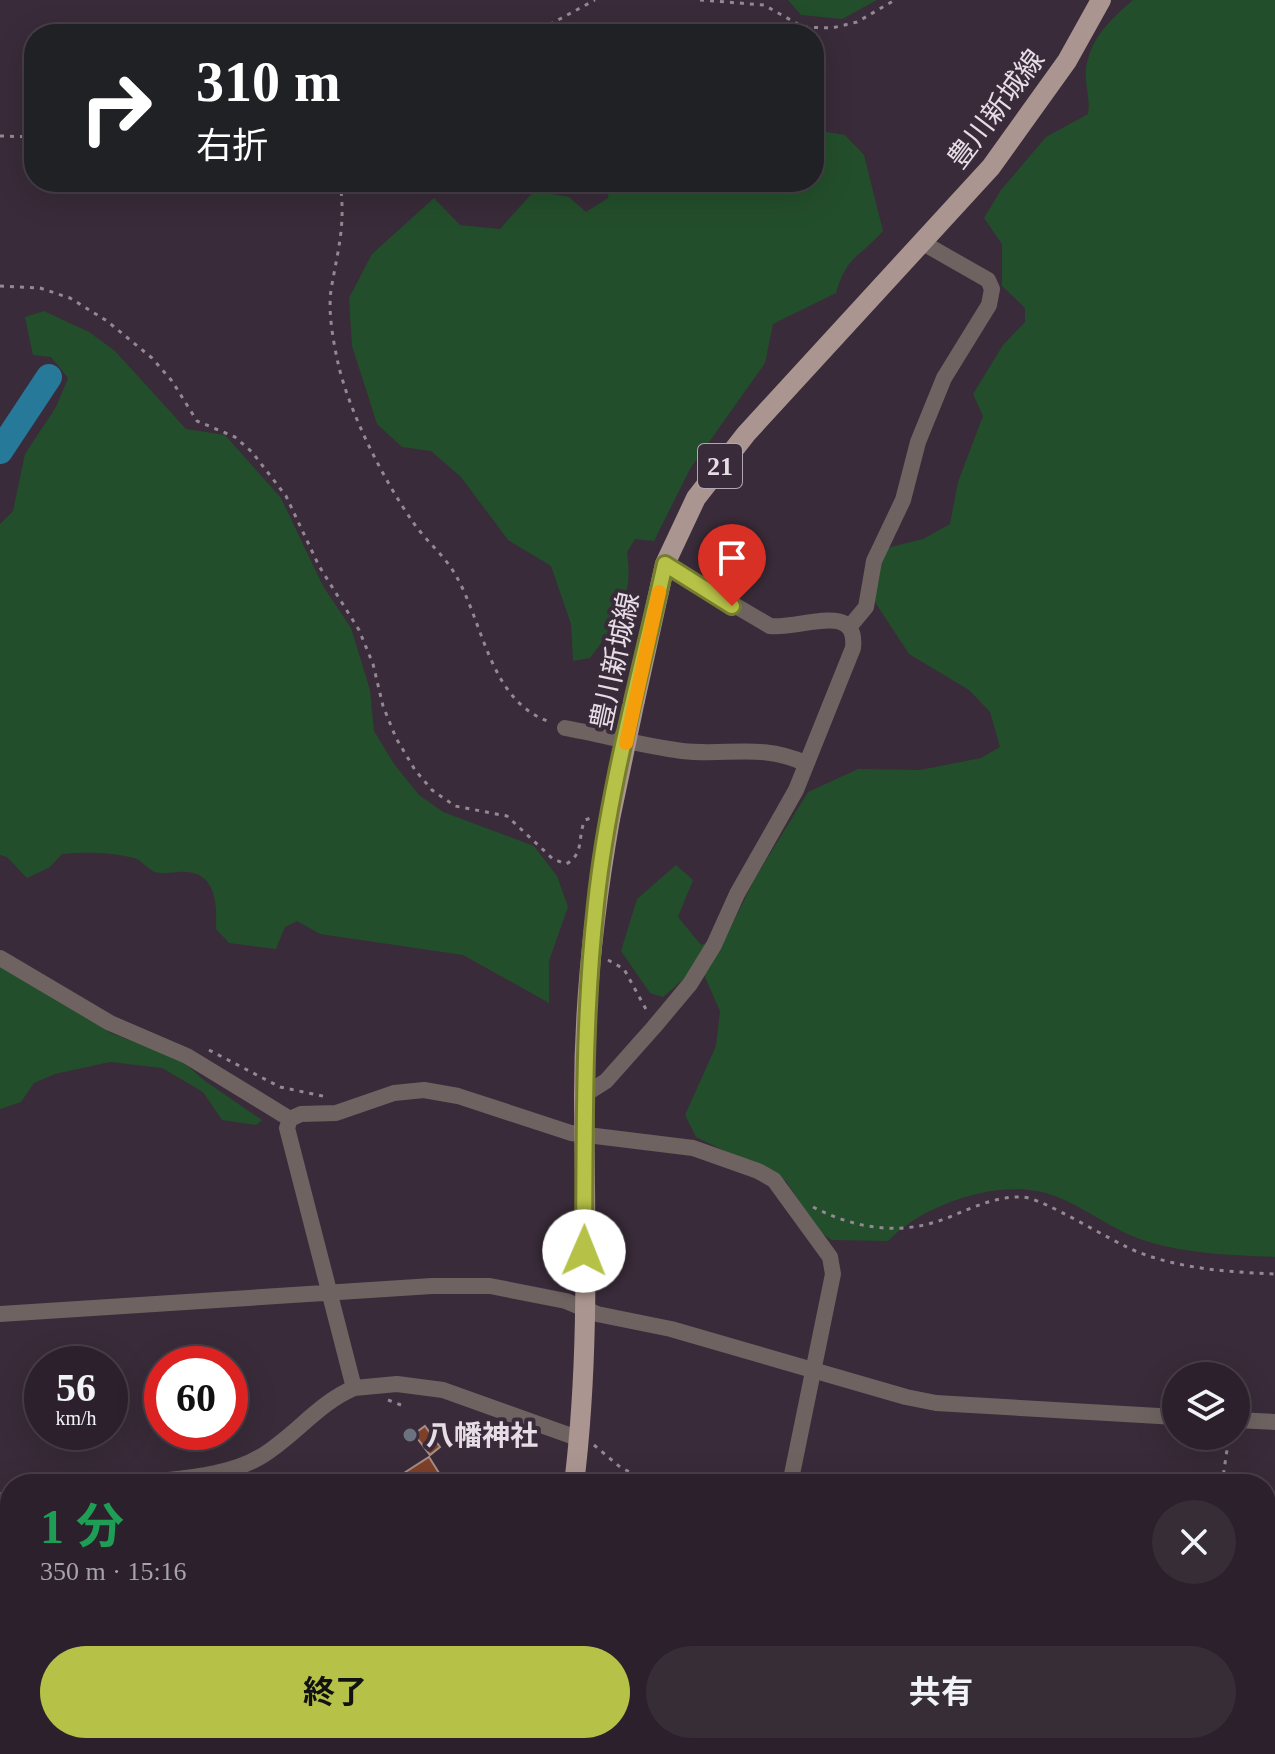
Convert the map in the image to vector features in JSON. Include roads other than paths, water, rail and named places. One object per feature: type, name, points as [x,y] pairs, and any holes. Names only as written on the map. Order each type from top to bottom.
[{"type":"main road","name":"豊川新城線","points":[[575,1474],[580,1439],[584,1308],[584,1095],[591,958],[610,819],[665,564],[696,498],[746,434],[991,167],[1067,61],[1101,0]]},
{"type":"street","points":[[851,625],[866,607],[874,561],[903,500],[918,442],[944,378],[982,317],[990,297],[988,280],[923,243]]},
{"type":"street","points":[[584,1095],[606,1081],[654,1027],[690,984],[714,945],[737,894],[796,790],[853,648],[855,632],[851,625],[839,620],[787,628],[770,626],[665,564]]},
{"type":"street","points":[[565,728],[681,751],[754,749],[784,753],[805,763]]},
{"type":"street","points":[[0,958],[110,1023],[187,1056],[290,1119]]},
{"type":"street","points":[[354,1388],[287,1128],[290,1119],[301,1114],[336,1113],[394,1093],[424,1090],[458,1096],[585,1136],[704,1152],[758,1171],[774,1180],[830,1257],[833,1274],[792,1474]]},
{"type":"street","points":[[0,1314],[472,1284],[566,1301],[936,1403],[1162,1416]]},
{"type":"street","points":[[193,1474],[240,1466],[261,1456],[338,1394],[354,1388],[397,1384],[443,1390],[580,1439]]},
{"type":"street","points":[[1250,1421],[1275,1422]]},
{"type":"waterway","points":[[0,451],[49,377]]},
{"type":"place","name":"八幡神社","points":[[410,1435]]}]
